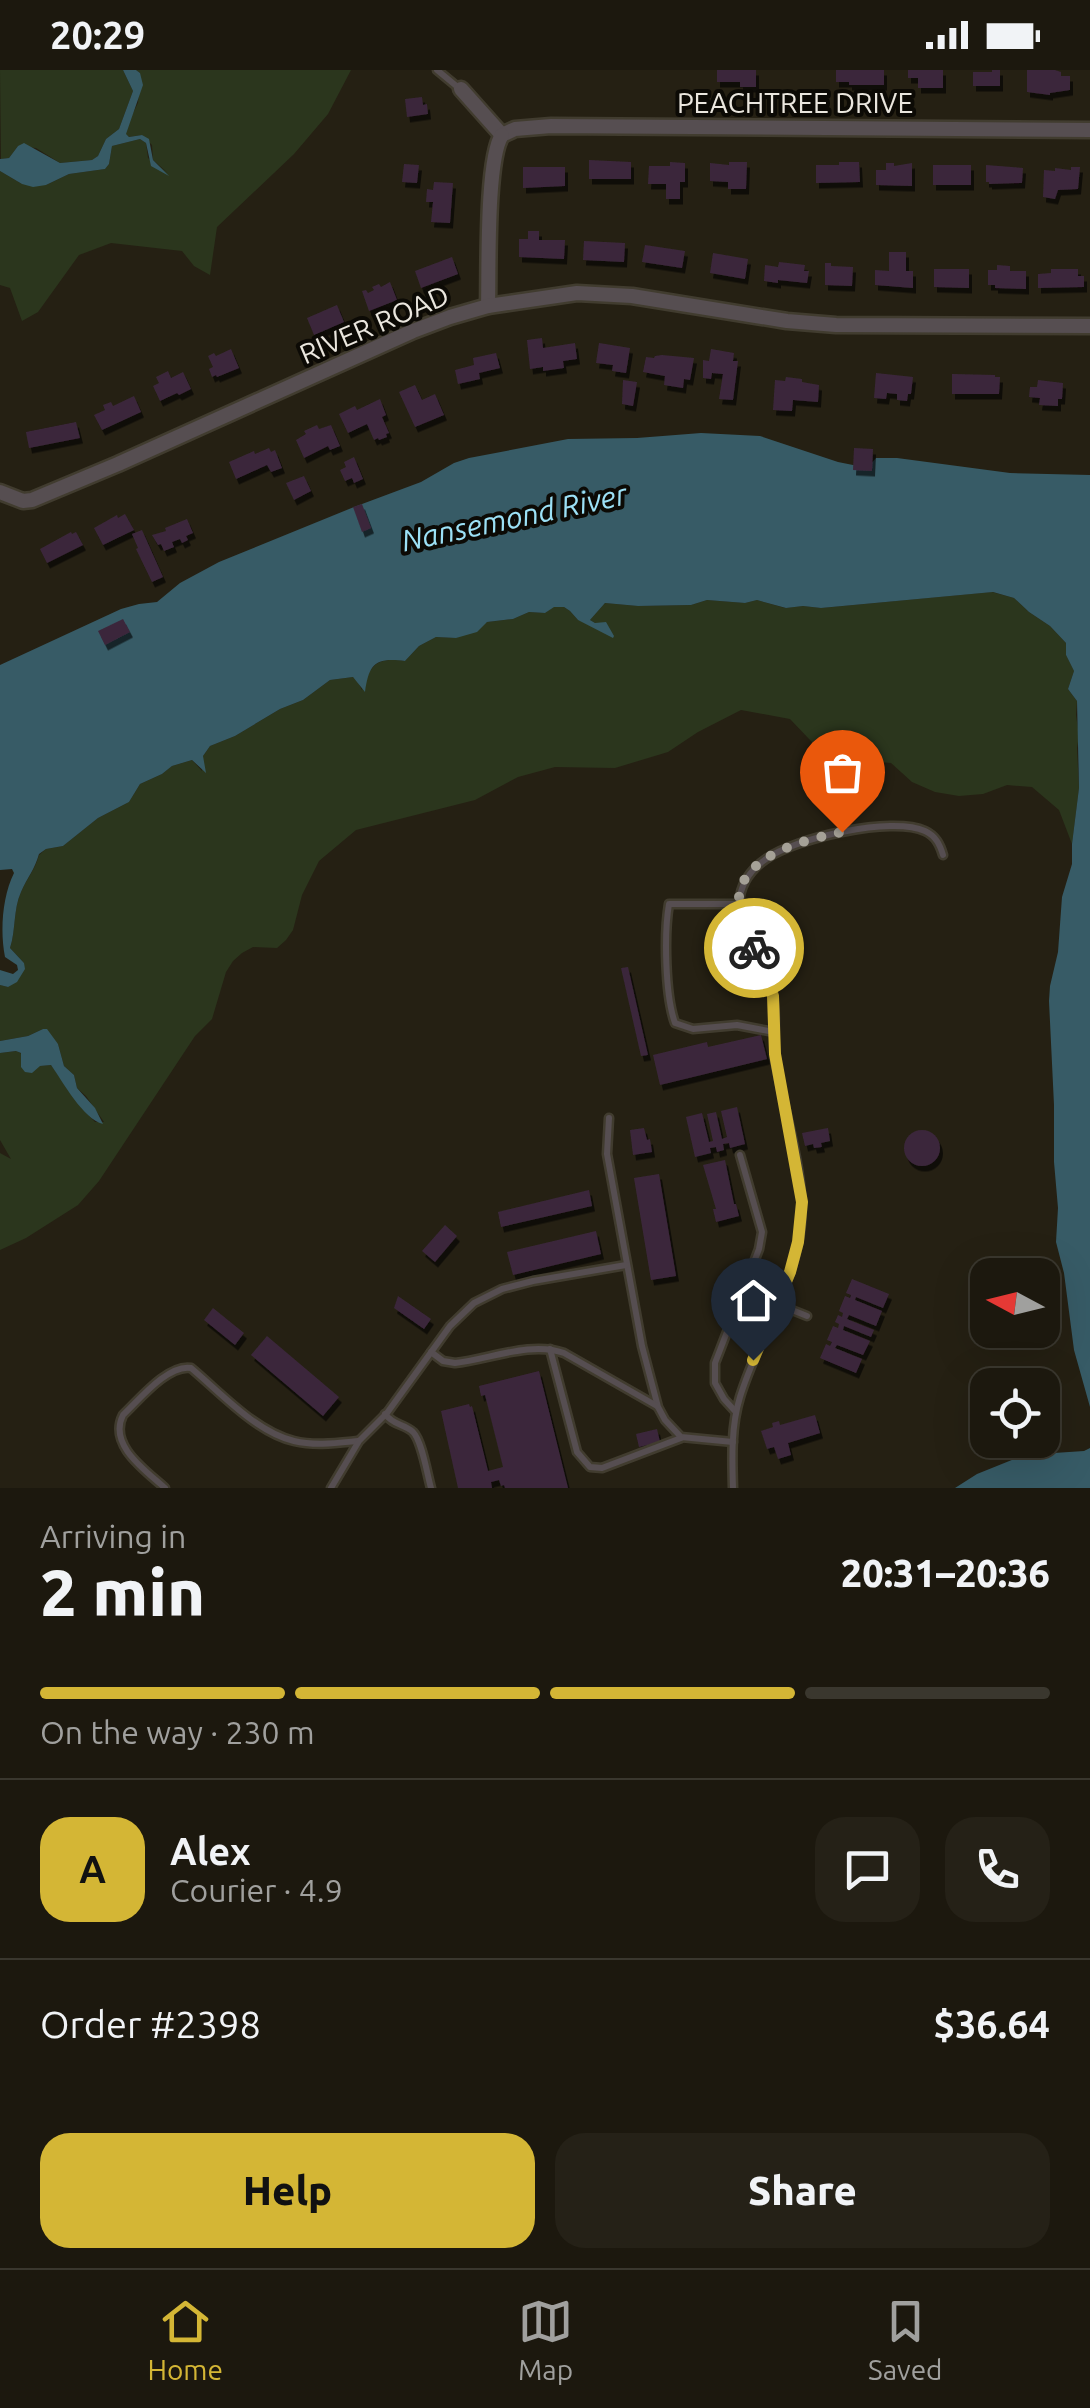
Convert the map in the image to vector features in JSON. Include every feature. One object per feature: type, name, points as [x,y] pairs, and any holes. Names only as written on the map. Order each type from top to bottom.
[{"type":"street","points":[[461,90],[502,135],[495,146],[492,174],[488,306]]},
{"type":"street","name":"PEACHTREE DRIVE","points":[[502,135],[515,129],[551,126],[1090,130]]},
{"type":"street","name":"RIVER ROAD","points":[[0,492],[23,501],[32,500],[450,316],[546,296],[632,296],[836,325],[1090,326]]},
{"type":"lane","points":[[436,70],[461,90]]},
{"type":"lane","points":[[733,1488],[736,1412],[790,1272],[802,1202],[775,1054],[773,996],[742,920],[739,894],[760,864],[783,849],[812,838],[873,828],[919,829],[936,838],[944,855]]},
{"type":"lane","points":[[739,904],[668,904],[671,1011],[675,1023],[693,1029],[737,1026],[774,1032]]},
{"type":"lane","points":[[609,1118],[608,1154],[642,1346],[658,1407],[682,1438]]},
{"type":"lane","points":[[736,1412],[715,1383],[715,1362],[760,1249],[762,1232],[740,1155]]},
{"type":"lane","points":[[335,1486],[359,1441],[385,1414],[460,1315],[489,1294],[533,1281],[626,1265]]},
{"type":"lane","points":[[777,1304],[807,1316]]},
{"type":"lane","points":[[431,1352],[455,1364],[550,1348],[658,1407]]},
{"type":"lane","points":[[550,1348],[576,1452],[590,1467],[602,1468],[682,1438],[733,1442]]},
{"type":"lane","points":[[165,1488],[120,1442],[119,1422],[165,1376],[179,1368],[190,1368],[277,1436],[306,1444],[359,1441]]},
{"type":"lane","points":[[385,1414],[416,1435],[431,1488]]},
{"type":"green space","points":[[0,70],[123,70],[133,91],[119,129],[106,139],[92,160],[60,163],[36,148],[18,146],[9,158],[1,159]]},
{"type":"green space","points":[[136,70],[351,70],[328,114],[294,154],[217,227],[210,275],[194,266],[182,251],[111,243],[79,255],[38,312],[22,321],[10,288],[0,285],[0,171],[22,184],[46,185],[69,174],[105,169],[112,146],[140,139],[146,143],[148,158],[168,173],[153,160],[152,145],[142,135],[125,134],[138,103],[140,73]]},
{"type":"green space","points":[[992,592],[1014,598],[1066,643],[1066,655],[1074,671],[1068,689],[1077,701],[1079,736],[1079,788],[1072,844],[1059,810],[1032,787],[1007,785],[983,794],[959,796],[935,792],[912,782],[891,763],[831,762],[790,719],[741,710],[668,752],[615,768],[555,767],[518,777],[475,800],[356,830],[319,861],[286,940],[277,948],[253,947],[233,961],[212,1019],[195,1036],[99,1181],[78,1205],[0,1250],[0,1153],[11,1159],[0,1140],[0,1053],[17,1051],[40,1066],[51,1065],[80,1106],[95,1122],[104,1122],[64,1066],[58,1044],[43,1029],[0,1041],[0,985],[8,987],[24,963],[10,948],[18,899],[39,855],[46,849],[63,846],[98,818],[129,802],[140,784],[192,760],[202,771],[203,756],[210,746],[303,700],[330,680],[353,677],[362,690],[376,664],[405,661],[419,646],[436,637],[456,638],[487,622],[513,619],[529,612],[545,613],[553,607],[564,607],[578,620],[595,623],[590,620],[605,603],[691,605],[707,600],[757,600],[785,608],[821,608]]},
{"type":"water","points":[[123,70],[140,73],[143,85],[126,134],[149,139],[153,160],[169,176],[151,166],[146,143],[140,139],[112,146],[105,169],[69,174],[46,185],[22,184],[0,171],[0,159],[9,158],[24,143],[60,163],[98,156],[106,139],[119,129],[133,91]]},
{"type":"water","name":"Nansemond River","points":[[701,433],[760,436],[863,467],[876,458],[897,458],[1010,473],[1090,475],[1090,1407],[1074,1350],[1056,1242],[1049,1001],[1062,897],[1072,864],[1079,788],[1077,701],[1068,689],[1074,671],[1066,655],[1066,643],[1014,598],[993,592],[821,608],[786,608],[757,600],[707,600],[691,605],[605,603],[590,620],[606,622],[613,638],[578,620],[564,607],[487,622],[477,632],[456,638],[436,637],[419,646],[405,661],[375,664],[365,692],[353,677],[330,680],[303,700],[210,746],[203,756],[206,773],[192,760],[172,766],[140,784],[129,802],[98,818],[63,846],[39,854],[18,899],[10,948],[25,969],[17,982],[8,987],[0,985],[0,970],[13,974],[18,970],[5,957],[3,937],[3,915],[14,873],[12,869],[0,870],[0,665],[121,609],[157,602],[180,583],[219,562],[421,482],[469,458],[568,439]]},
{"type":"water","points":[[43,1029],[58,1044],[64,1066],[74,1075],[77,1088],[103,1124],[81,1108],[51,1065],[25,1072],[21,1053],[0,1053],[0,1041]]},
{"type":"water","points":[[1090,1448],[1090,1488],[955,1488],[1017,1458],[1060,1458],[1060,1453]]},
{"type":"building","points":[[717,70],[756,70],[756,87],[717,82]]},
{"type":"building","points":[[836,70],[884,70],[884,85],[836,82]]},
{"type":"building","points":[[908,70],[943,70],[943,88],[918,88],[918,78],[908,78]]},
{"type":"building","points":[[1000,70],[1000,86],[973,86],[973,72]]},
{"type":"building","points":[[1027,70],[1055,70],[1061,76],[1070,76],[1070,90],[1050,95],[1027,92]]},
{"type":"building","points":[[422,97],[428,114],[407,117],[405,99]]},
{"type":"building","points":[[589,160],[631,162],[631,179],[589,179]]},
{"type":"building","points":[[670,162],[685,163],[680,199],[666,199],[666,184],[648,184],[649,166],[670,166]]},
{"type":"building","points":[[747,162],[746,189],[728,189],[728,182],[710,181],[710,163]]},
{"type":"building","points":[[859,162],[860,182],[816,183],[816,165]]},
{"type":"building","points":[[886,163],[912,163],[912,186],[876,185],[876,170],[886,170]]},
{"type":"building","points":[[404,164],[419,165],[417,183],[402,182]]},
{"type":"building","points":[[933,165],[971,165],[971,185],[933,185]]},
{"type":"building","points":[[986,165],[1023,168],[1022,183],[989,184]]},
{"type":"building","points":[[523,167],[565,167],[565,186],[523,188]]},
{"type":"building","points":[[1080,167],[1078,189],[1058,190],[1055,199],[1043,197],[1044,170]]},
{"type":"building","points":[[434,182],[453,183],[450,223],[431,222],[433,202],[426,202],[427,189],[433,190]]},
{"type":"building","points":[[528,231],[539,231],[539,240],[565,240],[564,259],[519,257],[519,239],[528,239]]},
{"type":"building","points":[[584,241],[625,243],[624,262],[583,260]]},
{"type":"building","points":[[645,245],[685,251],[682,268],[642,262]]},
{"type":"building","points":[[889,252],[906,252],[906,271],[913,271],[913,288],[875,285],[875,270],[889,271]]},
{"type":"building","points":[[713,253],[748,259],[745,279],[710,273]]},
{"type":"building","points":[[452,257],[458,274],[421,288],[415,271]]},
{"type":"building","points":[[779,262],[805,265],[804,271],[809,271],[807,283],[764,281],[765,265],[778,267]]},
{"type":"building","points":[[825,263],[853,267],[852,286],[825,285]]},
{"type":"building","points":[[997,265],[1010,266],[1010,271],[1026,271],[1026,289],[988,285],[988,270],[997,270]]},
{"type":"building","points":[[934,269],[969,269],[969,288],[934,287]]},
{"type":"building","points":[[1051,269],[1078,269],[1078,276],[1084,276],[1084,287],[1038,288],[1038,274],[1051,273]]},
{"type":"building","points":[[390,282],[397,300],[369,311],[362,291],[368,293],[374,290],[372,287]]},
{"type":"building","points":[[337,305],[344,322],[314,335],[307,318]]},
{"type":"building","points":[[542,338],[543,348],[575,343],[577,359],[563,361],[564,368],[530,369],[527,340]]},
{"type":"building","points":[[599,343],[630,348],[626,373],[612,371],[613,365],[596,363]]},
{"type":"building","points":[[231,349],[239,368],[212,377],[208,356]]},
{"type":"building","points":[[711,349],[734,353],[733,361],[738,361],[733,400],[719,399],[723,374],[712,373],[711,379],[703,378],[703,360],[709,361]]},
{"type":"building","points":[[496,353],[500,368],[479,373],[480,379],[458,384],[455,370],[474,365],[473,358]]},
{"type":"building","points":[[646,357],[694,358],[690,380],[684,379],[683,388],[664,385],[665,376],[643,372]]},
{"type":"building","points":[[168,371],[171,378],[183,372],[191,389],[160,401],[153,386],[159,383],[156,377]]},
{"type":"building","points":[[876,373],[913,377],[907,401],[887,393],[886,399],[874,398]]},
{"type":"building","points":[[952,374],[1000,377],[999,394],[952,394]]},
{"type":"building","points":[[786,377],[819,385],[818,402],[793,400],[792,411],[773,410],[775,380],[785,381]]},
{"type":"building","points":[[623,380],[637,382],[633,406],[622,404]]},
{"type":"building","points":[[1038,380],[1063,383],[1058,406],[1039,405],[1040,398],[1029,397],[1030,387],[1037,387]]},
{"type":"building","points":[[415,385],[422,400],[435,394],[444,415],[415,427],[399,392]]},
{"type":"building","points":[[134,396],[141,412],[102,430],[94,415],[105,410],[103,405],[111,402],[113,406]]},
{"type":"building","points":[[380,399],[386,415],[382,417],[387,437],[374,440],[367,424],[348,433],[339,414]]},
{"type":"building","points":[[76,422],[80,438],[29,448],[26,432]]},
{"type":"building","points":[[317,425],[319,429],[331,425],[340,446],[330,450],[328,446],[304,458],[296,440]]},
{"type":"building","points":[[269,448],[271,452],[275,450],[282,468],[271,472],[267,465],[236,479],[229,462]]},
{"type":"building","points":[[854,448],[873,449],[872,471],[853,470]]},
{"type":"building","points":[[354,457],[363,479],[354,483],[352,478],[345,481],[340,470],[346,467],[344,462]]},
{"type":"building","points":[[304,476],[311,491],[294,500],[286,483]]},
{"type":"building","points":[[362,504],[371,528],[362,532],[353,507]]},
{"type":"building","points":[[125,514],[134,530],[103,545],[94,528]]},
{"type":"building","points":[[187,519],[193,533],[186,536],[188,540],[172,542],[174,547],[164,551],[152,535]]},
{"type":"building","points":[[142,530],[163,577],[152,582],[132,534]]},
{"type":"building","points":[[76,532],[83,545],[47,563],[40,549]]},
{"type":"building","points":[[123,619],[130,632],[105,645],[98,631]]},
{"type":"building","points":[[628,967],[648,1055],[641,1056],[621,968]]},
{"type":"building","points":[[761,1035],[767,1059],[660,1085],[653,1055]]},
{"type":"building","points":[[737,1107],[745,1144],[730,1148],[729,1143],[723,1144],[724,1150],[710,1148],[711,1153],[695,1157],[686,1117],[702,1113],[709,1142],[713,1141],[707,1114],[716,1112],[722,1139],[727,1137],[721,1111]]},
{"type":"building","points":[[644,1128],[652,1152],[633,1155],[630,1130]]},
{"type":"building","points":[[828,1128],[830,1141],[821,1143],[822,1147],[805,1146],[802,1133]]},
{"type":"building","points":[[922,1130],[935,1135],[940,1148],[935,1161],[922,1166],[909,1161],[904,1148],[909,1135]]},
{"type":"building","points":[[725,1160],[739,1216],[716,1222],[703,1165]]},
{"type":"building","points":[[659,1174],[676,1276],[651,1280],[634,1178]]},
{"type":"building","points":[[589,1190],[592,1206],[501,1227],[498,1212]]},
{"type":"building","points":[[445,1225],[457,1236],[435,1262],[422,1251]]},
{"type":"building","points":[[596,1231],[601,1254],[513,1275],[507,1252]]},
{"type":"building","points":[[852,1279],[889,1294],[883,1308],[856,1297],[855,1300],[882,1311],[876,1326],[849,1315],[847,1319],[874,1330],[871,1337],[844,1326],[843,1330],[870,1341],[863,1355],[837,1345],[835,1348],[862,1359],[856,1373],[820,1358],[826,1344],[830,1346],[832,1342],[827,1340],[833,1326],[838,1328],[835,1322],[838,1315],[842,1317],[839,1311],[845,1296],[850,1298],[846,1293]]},
{"type":"building","points":[[398,1296],[431,1319],[424,1329],[394,1308]]},
{"type":"building","points":[[213,1308],[244,1333],[235,1345],[204,1320]]},
{"type":"building","points":[[267,1336],[339,1397],[323,1416],[251,1355]]},
{"type":"building","points":[[539,1371],[568,1488],[505,1488],[499,1480],[491,1482],[492,1488],[458,1488],[441,1411],[472,1406],[488,1471],[503,1467],[485,1395],[481,1396],[479,1386]]},
{"type":"building","points":[[815,1415],[820,1433],[788,1443],[791,1455],[778,1459],[774,1447],[767,1449],[761,1431],[773,1427],[772,1423],[779,1421],[780,1425]]},
{"type":"building","points":[[657,1429],[660,1442],[639,1447],[636,1434]]},
{"type":"way so far","points":[[754,948],[739,904],[739,894],[749,875],[783,849],[842,832]]},
{"type":"route","points":[[753,1360],[790,1272],[802,1224],[798,1175],[775,1054],[773,996],[754,948]]}]
